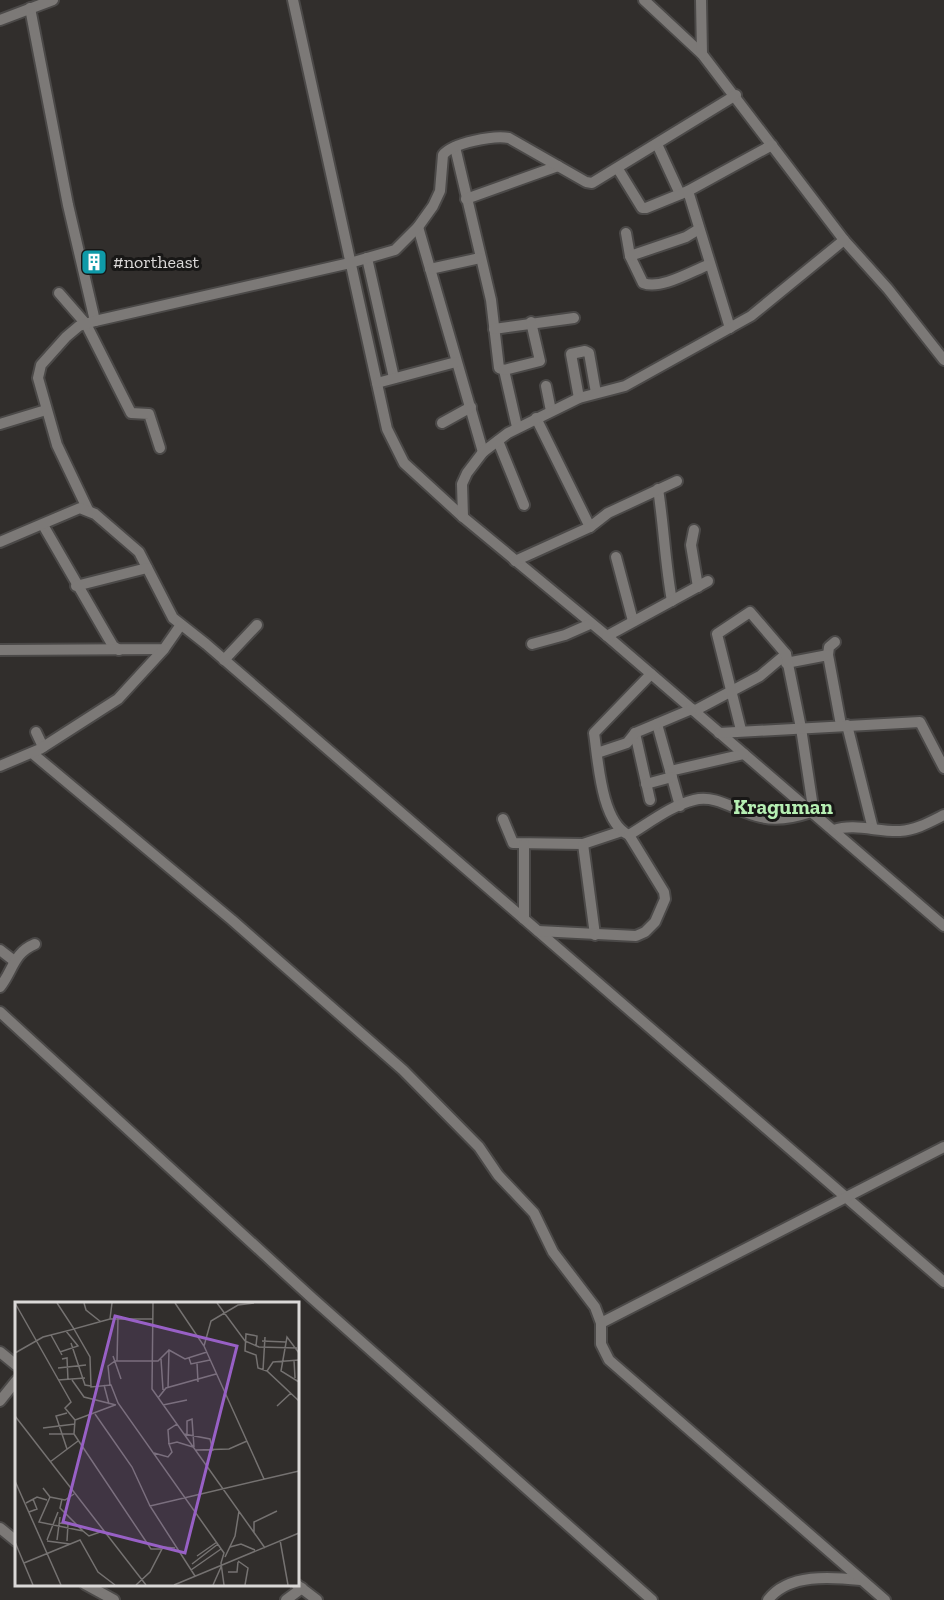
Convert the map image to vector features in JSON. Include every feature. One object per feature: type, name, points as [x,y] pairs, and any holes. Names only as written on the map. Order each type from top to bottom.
[{"type":"street","points":[[0,20],[54,0]]},
{"type":"street","points":[[293,0],[377,383],[391,440],[404,463],[463,517],[607,636],[944,926]]},
{"type":"street","points":[[644,0],[702,54],[736,95],[844,240],[888,289],[944,360]]},
{"type":"street","points":[[701,0],[702,54]]},
{"type":"street","points":[[30,8],[90,323],[131,413],[149,414],[160,447]]},
{"type":"street","points":[[736,95],[592,183],[509,138],[500,136],[455,147],[443,155],[440,191],[418,227],[395,250],[350,263],[90,323],[66,337],[41,365],[38,378],[57,445],[88,510],[139,552],[172,618],[180,626],[224,660],[944,1282]]},
{"type":"street","points":[[657,144],[684,193],[699,230],[708,265],[730,328]]},
{"type":"street","points":[[618,168],[642,208],[684,193],[772,145]]},
{"type":"street","points":[[455,147],[491,300],[499,368],[504,370],[540,361],[531,322]]},
{"type":"street","points":[[466,199],[558,166]]},
{"type":"street","points":[[418,227],[483,452]]},
{"type":"street","points":[[630,256],[686,237],[699,230]]},
{"type":"street","points":[[626,233],[630,256],[644,283],[668,280],[708,265]]},
{"type":"street","points":[[463,517],[462,484],[483,452],[516,427],[579,398],[625,386],[730,328],[769,304],[844,240]]},
{"type":"street","points":[[368,258],[394,378]]},
{"type":"street","points":[[430,269],[480,258]]},
{"type":"street","points":[[59,293],[90,323]]},
{"type":"street","points":[[494,329],[531,322],[574,318]]},
{"type":"street","points":[[579,398],[571,354],[585,351],[589,353],[596,393]]},
{"type":"street","points":[[377,383],[456,362]]},
{"type":"street","points":[[504,370],[516,427]]},
{"type":"street","points":[[546,386],[551,411]]},
{"type":"street","points":[[442,423],[471,407]]},
{"type":"street","points":[[0,424],[46,410]]},
{"type":"street","points":[[536,418],[590,527]]},
{"type":"street","points":[[498,441],[524,505]]},
{"type":"street","points":[[515,561],[590,527],[608,513],[677,481]]},
{"type":"street","points":[[657,489],[666,541],[664,557],[672,601]]},
{"type":"street","points":[[0,542],[80,508],[88,510]]},
{"type":"street","points":[[43,525],[76,586],[113,646],[119,650]]},
{"type":"street","points":[[694,530],[691,545],[698,587]]},
{"type":"street","points":[[616,556],[633,621]]},
{"type":"street","points":[[76,586],[147,568]]},
{"type":"street","points":[[607,636],[708,581]]},
{"type":"street","points":[[741,730],[729,692],[717,634],[746,612],[754,614],[786,659],[801,728],[812,813]]},
{"type":"street","points":[[532,644],[590,624]]},
{"type":"street","points":[[224,660],[257,625]]},
{"type":"street","points":[[0,766],[43,747],[118,699],[164,649],[180,626]]},
{"type":"street","points":[[835,642],[829,647],[828,656],[873,830]]},
{"type":"street","points":[[0,650],[164,649]]},
{"type":"street","points":[[597,753],[627,743],[634,733],[693,710],[760,676],[786,659],[828,656]]},
{"type":"street","points":[[537,931],[636,936],[645,932],[655,922],[662,909],[664,892],[606,800],[600,782],[594,733],[651,674]]},
{"type":"street","points":[[719,733],[920,722],[944,768]]},
{"type":"street","points":[[657,724],[680,806]]},
{"type":"street","points":[[36,732],[43,747]]},
{"type":"street","points":[[634,733],[650,800]]},
{"type":"street","points":[[32,753],[232,920],[410,1078],[479,1147],[498,1175],[525,1203],[547,1237],[553,1252],[595,1307],[602,1323],[601,1344],[609,1360],[885,1600]]},
{"type":"street","points":[[646,784],[671,774],[744,754]]},
{"type":"street","points":[[502,819],[511,841],[524,844],[584,844],[625,833],[695,800],[708,799],[761,817],[801,816],[812,813]]},
{"type":"street","points":[[834,830],[843,828],[899,831],[915,828],[944,815]]},
{"type":"street","points":[[524,844],[524,919]]},
{"type":"street","points":[[584,844],[595,935]]},
{"type":"street","points":[[0,987],[13,960],[24,949],[35,944]]},
{"type":"street","points":[[0,950],[13,960]]},
{"type":"street","points":[[0,1012],[312,1298],[652,1600]]},
{"type":"street","points":[[602,1323],[944,1148]]},
{"type":"street","points":[[0,1352],[15,1364]]},
{"type":"street","points":[[0,1401],[15,1382]]},
{"type":"street","points":[[0,1528],[15,1540]]},
{"type":"street","points":[[771,1596],[790,1584],[826,1577],[861,1580]]},
{"type":"street","points":[[87,1585],[114,1600]]},
{"type":"street","points":[[286,1600],[299,1586],[317,1600]]},
{"type":"place","name":"#northeast","points":[[94,262]]},
{"type":"district","name":"Kraguman","points":[[783,806]]}]
